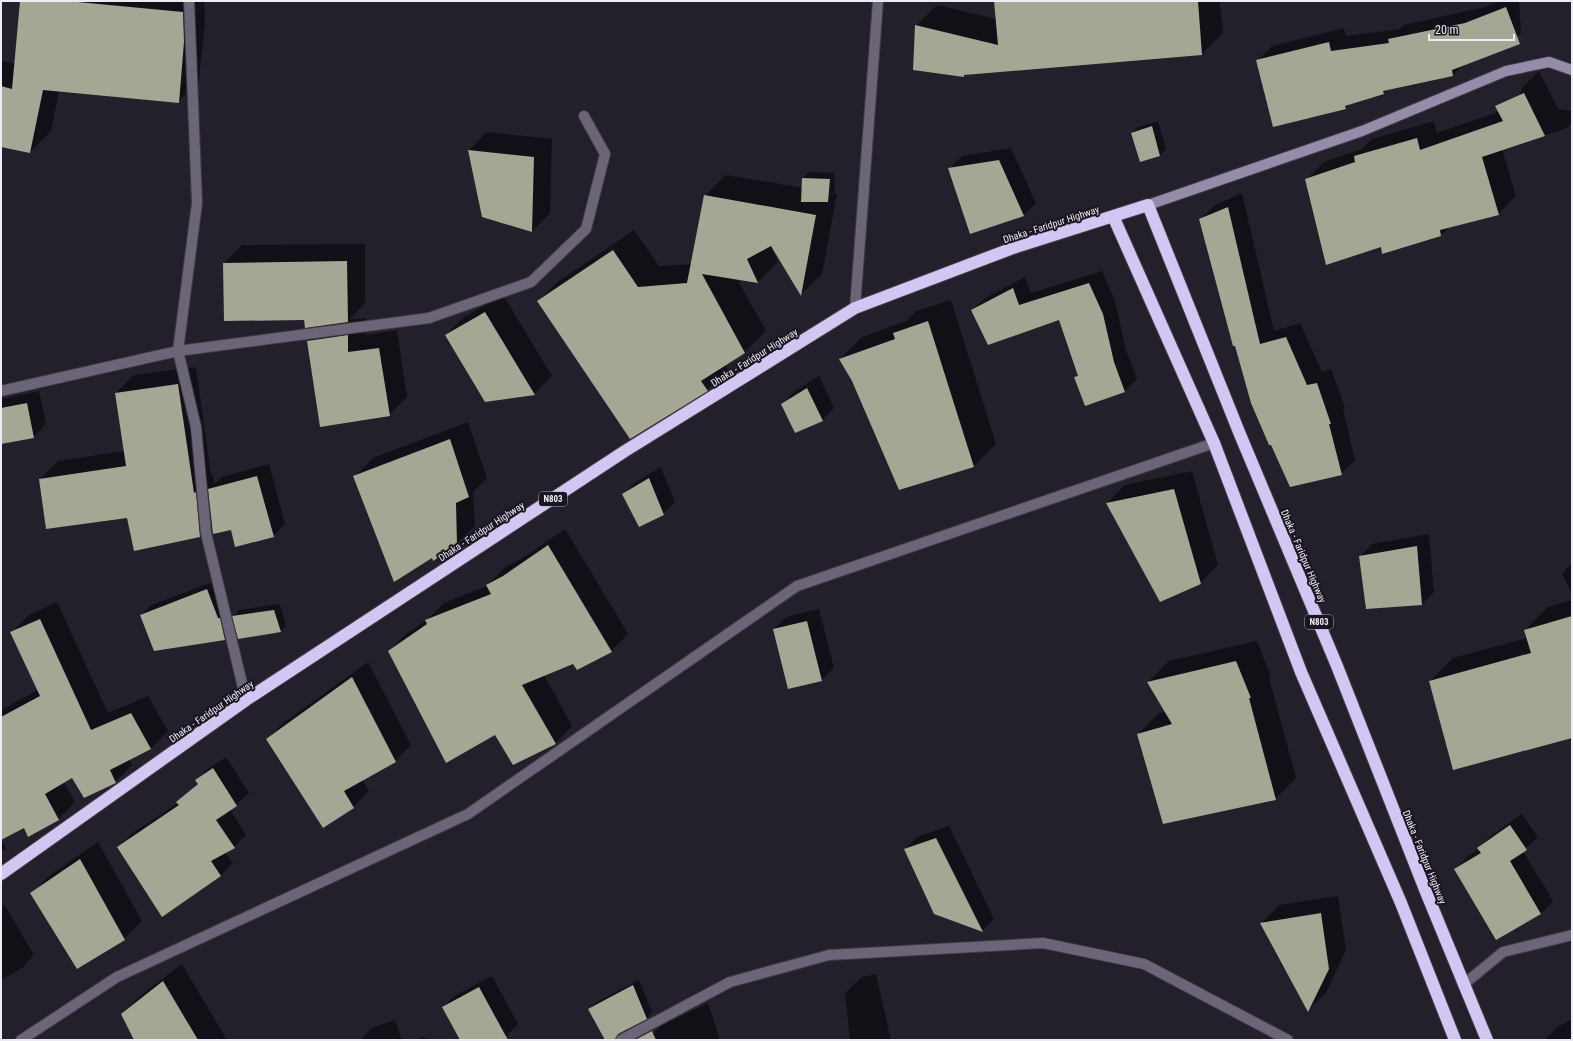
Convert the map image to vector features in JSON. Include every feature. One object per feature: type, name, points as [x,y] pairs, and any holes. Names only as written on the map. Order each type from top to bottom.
[{"type":"highway","name":"Dhaka - Faridpur Highway","points":[[1,874],[246,700],[625,451],[855,308],[1013,248],[1148,205],[1236,425],[1337,666],[1463,985],[1487,1040]]},
{"type":"highway","name":"Dhaka - Faridpur Highway","points":[[1113,216],[1214,443],[1301,672],[1401,903],[1455,1040]]},
{"type":"main road","points":[[1148,205],[1362,131],[1506,71],[1549,62],[1572,70]]},
{"type":"street","points":[[189,1],[197,204],[178,351],[196,427],[206,533],[246,700]]},
{"type":"street","points":[[855,308],[878,1]]},
{"type":"street","points":[[1,392],[178,351],[430,318],[531,282],[586,229],[605,154],[584,116]]},
{"type":"street","points":[[21,1040],[32,1037],[117,977],[468,814],[797,586],[1214,443]]},
{"type":"street","points":[[1463,985],[1503,952],[1572,935]]},
{"type":"street","points":[[622,1040],[730,982],[829,955],[1043,943],[1144,964],[1288,1040]]},
{"type":"building","points":[[20,1],[67,1],[183,12],[184,42],[179,103],[43,90],[30,153],[1,147],[1,86],[12,89]]},
{"type":"building","points":[[994,1],[1198,1],[1202,55],[964,75],[964,77],[913,70],[915,25],[998,45]]},
{"type":"building","points":[[1506,7],[1520,44],[1452,70],[1453,76],[1383,91],[1384,94],[1345,106],[1346,109],[1273,127],[1256,60],[1329,42],[1331,51],[1389,43],[1388,39],[1465,23]]},
{"type":"building","points":[[1524,93],[1545,136],[1482,157],[1499,215],[1440,230],[1441,236],[1382,254],[1381,247],[1326,265],[1305,179],[1355,162],[1354,156],[1417,138],[1420,150],[1503,121],[1495,106]]},
{"type":"building","points":[[1152,126],[1160,156],[1140,162],[1131,133]]},
{"type":"building","points":[[468,150],[534,157],[532,232],[482,217]]},
{"type":"building","points":[[999,160],[1024,216],[970,234],[948,168]]},
{"type":"building","points":[[802,178],[830,179],[828,202],[801,202]]},
{"type":"building","points":[[704,195],[816,215],[801,296],[771,246],[747,259],[758,283],[702,274],[745,353],[701,381],[708,391],[630,439],[537,301],[613,250],[638,287],[687,283]]},
{"type":"building","points":[[1228,207],[1260,344],[1286,337],[1307,385],[1317,383],[1331,424],[1329,424],[1342,475],[1290,487],[1271,445],[1269,445],[1251,403],[1235,346],[1233,346],[1199,219]]},
{"type":"building","points":[[347,261],[348,322],[305,328],[304,320],[224,321],[223,263]]},
{"type":"building","points":[[1089,283],[1103,314],[1114,362],[1125,392],[1085,406],[1074,377],[1078,376],[1059,320],[988,345],[971,310],[1013,288],[1019,305]]},
{"type":"building","points":[[485,312],[535,395],[485,402],[445,335]]},
{"type":"building","points":[[928,321],[974,467],[899,490],[852,381],[839,359],[895,339],[893,333]]},
{"type":"building","points":[[348,335],[348,352],[379,348],[390,416],[320,427],[307,341]]},
{"type":"building","points":[[178,384],[194,493],[196,492],[200,537],[134,551],[127,518],[46,529],[39,479],[126,466],[115,393]]},
{"type":"building","points":[[807,388],[823,421],[795,433],[781,404]]},
{"type":"building","points":[[27,403],[34,438],[1,444],[1,408]]},
{"type":"building","points":[[450,439],[469,497],[456,503],[457,545],[433,561],[432,558],[394,582],[353,476]]},
{"type":"building","points":[[257,476],[274,537],[235,547],[231,530],[213,534],[208,489]]},
{"type":"building","points":[[649,478],[664,515],[639,527],[622,494]]},
{"type":"building","points":[[1174,489],[1201,584],[1160,602],[1106,503]]},
{"type":"building","points":[[548,545],[612,652],[577,670],[573,664],[522,685],[556,744],[513,765],[495,735],[446,763],[388,651],[427,624],[425,620],[491,594],[486,585],[503,576]]},
{"type":"building","points":[[1417,546],[1422,605],[1366,609],[1359,556]]},
{"type":"building","points":[[207,589],[218,618],[220,618],[225,640],[154,651],[140,615]]},
{"type":"building","points":[[274,610],[281,632],[238,639],[232,616]]},
{"type":"building","points":[[1572,616],[1572,738],[1453,770],[1429,681],[1531,653],[1524,630]]},
{"type":"building","points":[[40,619],[91,730],[131,713],[151,749],[110,770],[116,783],[84,798],[72,778],[45,794],[59,820],[28,837],[24,828],[1,840],[1,717],[40,696],[10,632]]},
{"type":"building","points":[[807,621],[822,681],[788,689],[773,629]]},
{"type":"building","points":[[1236,661],[1251,698],[1249,698],[1276,800],[1163,824],[1137,734],[1172,724],[1147,682]]},
{"type":"building","points":[[352,677],[396,762],[344,791],[354,808],[323,828],[266,739]]},
{"type":"building","points":[[213,768],[237,806],[216,820],[235,848],[211,861],[221,876],[162,917],[117,847],[179,805],[176,802],[198,784],[195,780]]},
{"type":"building","points":[[1510,825],[1527,850],[1510,861],[1541,914],[1496,940],[1454,869],[1481,853],[1477,848]]},
{"type":"building","points":[[936,838],[983,932],[934,914],[904,849]]},
{"type":"building","points":[[80,859],[125,940],[77,969],[30,893]]},
{"type":"building","points":[[1321,913],[1329,969],[1308,1012],[1260,923]]},
{"type":"building","points":[[163,981],[198,1040],[134,1040],[121,1014]]},
{"type":"building","points":[[633,985],[647,1019],[618,1034],[615,1040],[605,1040],[588,1009]]},
{"type":"building","points":[[479,987],[508,1040],[460,1040],[442,1007]]},
{"type":"building","points":[[652,1031],[656,1040],[635,1040]]}]
